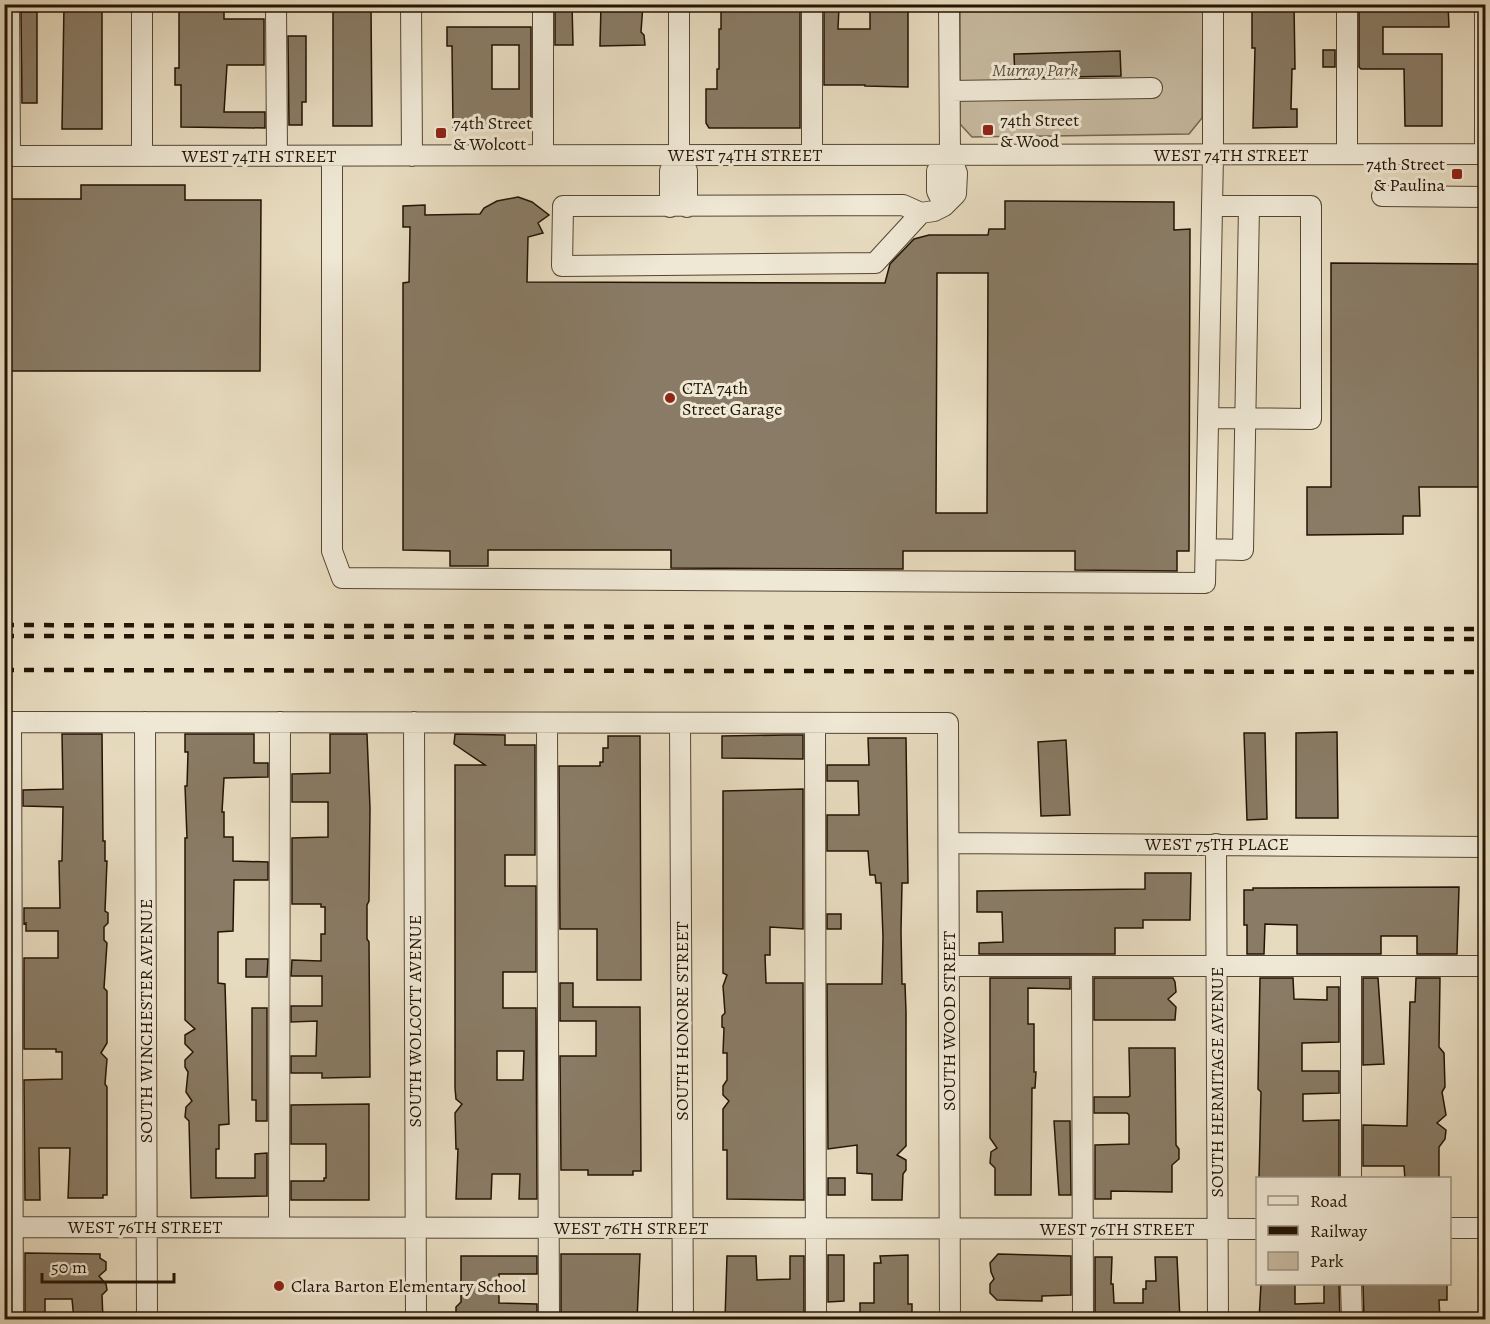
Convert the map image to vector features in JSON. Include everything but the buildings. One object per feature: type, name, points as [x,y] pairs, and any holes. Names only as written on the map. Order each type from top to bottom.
[{"type":"street","points":[[7,156],[9,4]]},
{"type":"street","points":[[142,4],[142,156]]},
{"type":"street","points":[[276,4],[277,156]]},
{"type":"street","points":[[411,4],[412,156]]},
{"type":"street","points":[[543,4],[543,155]]},
{"type":"street","points":[[678,207],[670,171],[679,155],[679,4]]},
{"type":"street","points":[[812,4],[812,155]]},
{"type":"street","points":[[921,213],[875,263],[562,266],[563,207],[903,205],[921,213],[934,211],[944,206],[937,192],[937,171],[950,155],[949,4]]},
{"type":"street","points":[[332,156],[332,551],[342,578],[1205,583],[1213,154],[1213,4]]},
{"type":"street","points":[[1347,4],[1347,154]]},
{"type":"street","points":[[1485,4],[1485,154]]},
{"type":"street","points":[[950,91],[1152,88]]},
{"type":"street","name":"WEST 74TH STREET","points":[[7,156],[1485,154]]},
{"type":"street","points":[[1382,196],[1485,197]]},
{"type":"street","points":[[1208,418],[1311,419],[1311,206],[1212,206]]},
{"type":"street","points":[[1206,549],[1243,550],[1249,206]]},
{"type":"street","points":[[13,1320],[8,1227],[11,722],[815,723],[816,1320]]},
{"type":"street","name":"SOUTH WINCHESTER AVENUE","points":[[145,722],[147,1320]]},
{"type":"street","points":[[279,1227],[280,722]]},
{"type":"street","name":"SOUTH WOLCOTT AVENUE","points":[[414,722],[416,1320]]},
{"type":"street","points":[[547,723],[549,1320]]},
{"type":"street","name":"SOUTH HONORE STREET","points":[[680,723],[683,1320]]},
{"type":"street","name":"SOUTH WOOD STREET","points":[[815,723],[948,723],[950,1320]]},
{"type":"street","name":"WEST 75TH PLACE","points":[[949,843],[1485,847]]},
{"type":"street","name":"SOUTH HERMITAGE AVENUE","points":[[1216,844],[1218,1320]]},
{"type":"street","points":[[949,966],[1485,966]]},
{"type":"street","points":[[1082,966],[1083,1320]]},
{"type":"street","points":[[1351,967],[1351,1177]]},
{"type":"street","name":"WEST 76TH STREET","points":[[8,1227],[1256,1229]]},
{"type":"street","points":[[1451,1228],[1485,1228]]},
{"type":"street","points":[[1352,1285],[1352,1320]]},
{"type":"green space","name":"Murray Park","points":[[960,5],[1203,5],[1202,118],[1189,134],[972,137],[960,124]]},
{"type":"railway","points":[[4,625],[1486,629]]},
{"type":"railway","points":[[4,636],[1486,639]]},
{"type":"railway","points":[[4,670],[1486,672]]},
{"type":"place","name":"74th Street & Wood","points":[[988,130]]},
{"type":"place","name":"74th Street & Wolcott","points":[[441,133]]},
{"type":"place","name":"74th Street & Paulina","points":[[1457,174]]},
{"type":"place","name":"CTA 74th Street Garage","points":[[670,398]]},
{"type":"place","name":"Clara Barton Elementary School","points":[[279,1286]]}]
